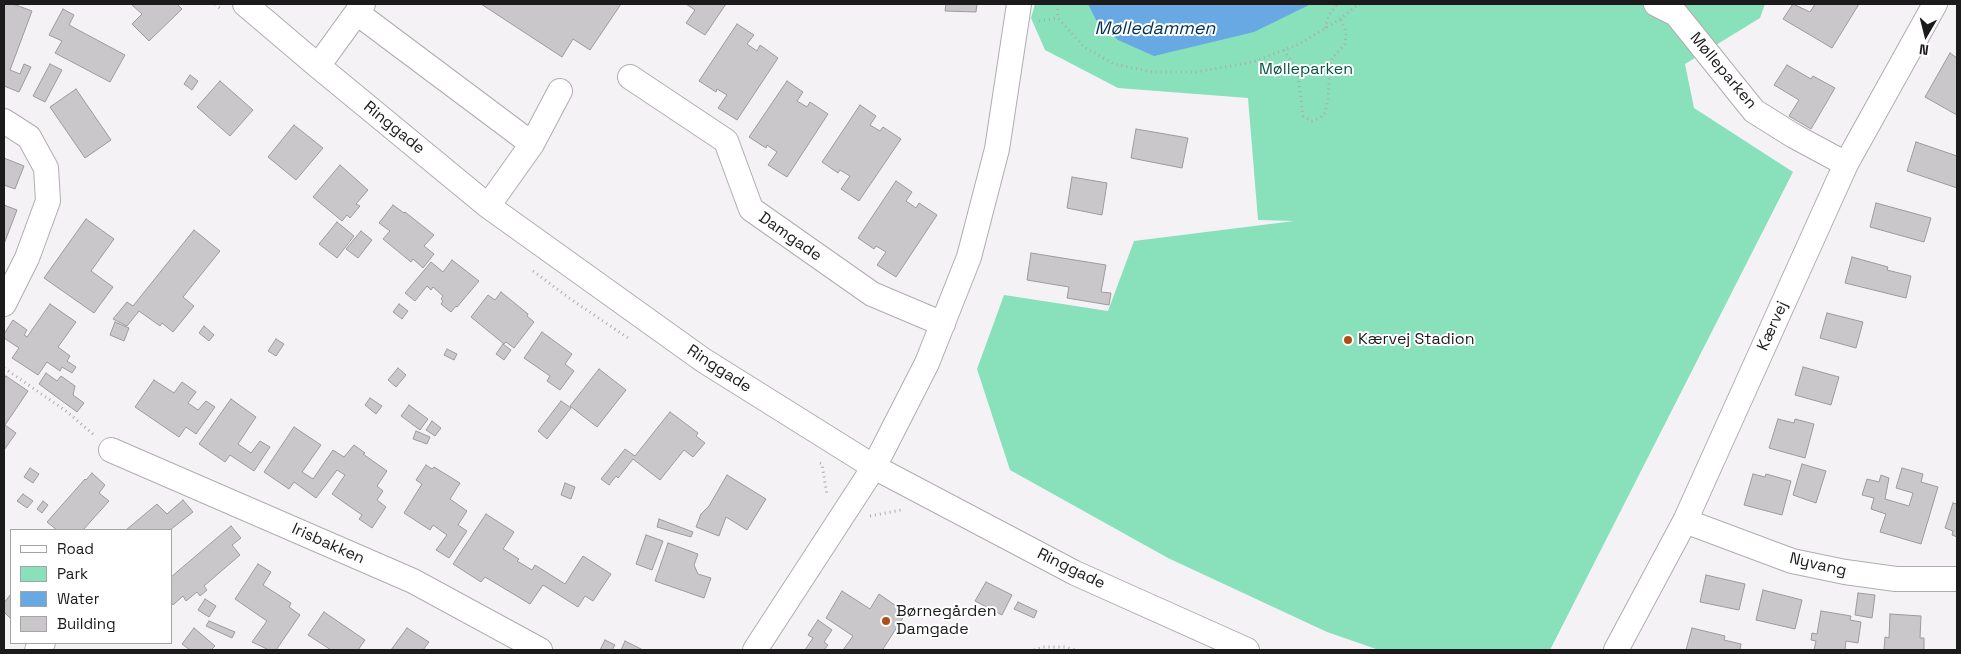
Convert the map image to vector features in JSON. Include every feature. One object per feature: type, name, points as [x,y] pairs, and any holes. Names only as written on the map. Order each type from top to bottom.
[{"type":"street","name":"Ringgade","points":[[244,4],[488,206],[703,360],[874,467],[1075,573],[1247,650]]},
{"type":"street","points":[[755,650],[874,467],[927,363],[943,324],[969,257],[997,149],[1019,4]]},
{"type":"street","name":"Mølleparken","points":[[1656,4],[1676,14],[1754,111],[1794,136],[1846,164]]},
{"type":"street","name":"Kærvej","points":[[1616,650],[1685,521],[1846,164],[1935,4]]},
{"type":"street","points":[[318,66],[360,9],[532,144]]},
{"type":"street","name":"Damgade","points":[[630,77],[726,141],[750,209],[872,294],[943,324]]},
{"type":"street","points":[[488,206],[532,144],[560,91]]},
{"type":"street","points":[[4,121],[29,137],[46,168],[48,201],[27,258],[4,304]]},
{"type":"street","name":"Irisbakken","points":[[111,450],[413,581],[540,650]]},
{"type":"street","name":"Nyvang","points":[[1685,521],[1792,561],[1845,572],[1896,579],[1957,579]]},
{"type":"path","points":[[1057,4],[1058,18],[1084,46],[1114,64],[1152,72],[1196,72],[1252,62],[1297,45],[1359,4]]},
{"type":"path","points":[[1325,28],[1329,15],[1338,4]]},
{"type":"path","points":[[1284,50],[1298,75],[1303,116],[1312,121],[1320,118],[1325,113],[1328,100],[1332,58],[1345,44],[1346,32],[1340,18]]},
{"type":"path","points":[[4,368],[66,411],[111,450]]},
{"type":"path","points":[[1034,650],[1043,647],[1075,650]]},
{"type":"green space","name":"Kærvej Stadion","points":[[1035,4],[1765,4],[1760,18],[1685,64],[1694,108],[1793,172],[1550,650],[1379,650],[1327,632],[1168,558],[1010,470],[977,369],[1004,295],[1108,311],[1134,241],[1294,221],[1258,220],[1248,98],[1118,88],[1045,50],[1031,18]]},
{"type":"water","name":"Mølledammen","points":[[1088,4],[1311,4],[1254,32],[1154,56],[1118,40],[1096,20]]},
{"type":"building","points":[[4,4],[13,4],[32,11],[10,70],[20,74],[24,64],[31,67],[19,92],[4,86]]},
{"type":"building","points":[[131,4],[177,4],[182,9],[149,41],[132,24],[142,14]]},
{"type":"building","points":[[481,4],[621,4],[590,50],[573,39],[562,57]]},
{"type":"building","points":[[686,4],[726,4],[705,35],[686,23],[695,10]]},
{"type":"building","points":[[946,4],[977,4],[976,12],[945,11]]},
{"type":"building","points":[[1793,4],[1810,12],[1815,4],[1859,4],[1832,48],[1783,19]]},
{"type":"building","points":[[63,9],[74,15],[69,25],[125,55],[110,82],[55,53],[62,41],[49,35]]},
{"type":"building","points":[[737,24],[754,35],[747,44],[757,51],[760,45],[778,58],[737,120],[718,108],[727,95],[717,89],[716,92],[699,81]]},
{"type":"building","points":[[1950,53],[1957,58],[1957,115],[1925,97]]},
{"type":"building","points":[[50,64],[62,70],[45,102],[33,96]]},
{"type":"building","points":[[1787,65],[1811,79],[1813,76],[1835,88],[1811,129],[1789,116],[1799,100],[1774,85]]},
{"type":"building","points":[[190,75],[198,81],[192,90],[184,84]]},
{"type":"building","points":[[220,81],[253,110],[230,136],[197,107]]},
{"type":"building","points":[[787,81],[803,92],[797,101],[807,107],[810,102],[828,114],[787,177],[768,165],[777,152],[767,145],[766,148],[749,137]]},
{"type":"building","points":[[76,89],[111,140],[85,158],[50,107]]},
{"type":"building","points":[[860,105],[876,116],[870,125],[880,131],[883,127],[901,139],[859,201],[841,189],[850,176],[840,170],[838,173],[822,162]]},
{"type":"building","points":[[294,125],[323,148],[296,180],[268,157]]},
{"type":"building","points":[[1136,129],[1188,138],[1182,168],[1131,158]]},
{"type":"building","points":[[1916,142],[1957,156],[1957,188],[1907,171]]},
{"type":"building","points":[[4,158],[24,166],[15,189],[4,185]]},
{"type":"building","points":[[340,165],[368,190],[356,204],[360,206],[350,218],[347,215],[342,221],[313,197]]},
{"type":"building","points":[[1072,177],[1107,183],[1102,215],[1067,208]]},
{"type":"building","points":[[896,181],[912,192],[906,201],[916,208],[919,203],[937,215],[896,277],[877,265],[886,252],[876,246],[874,249],[858,238]]},
{"type":"building","points":[[1876,203],[1931,218],[1924,242],[1870,227]]},
{"type":"building","points":[[4,205],[17,210],[4,244]]},
{"type":"building","points":[[393,205],[434,235],[424,246],[434,254],[423,268],[413,259],[411,262],[383,239],[390,231],[379,223]]},
{"type":"building","points":[[86,219],[114,239],[91,271],[113,287],[94,313],[44,278]]},
{"type":"building","points":[[337,222],[354,236],[337,258],[319,244]]},
{"type":"building","points":[[194,230],[220,251],[183,297],[194,306],[173,332],[162,323],[160,326],[139,311],[127,326],[113,319],[127,302],[133,306]]},
{"type":"building","points":[[361,231],[372,240],[358,258],[346,249]]},
{"type":"building","points":[[1031,253],[1106,265],[1101,292],[1111,293],[1109,305],[1067,298],[1069,287],[1027,280]]},
{"type":"building","points":[[1852,257],[1888,267],[1887,270],[1911,276],[1906,298],[1845,283]]},
{"type":"building","points":[[452,260],[479,281],[451,312],[441,304],[443,296],[433,287],[431,290],[427,286],[415,301],[405,293],[431,262],[443,272]]},
{"type":"building","points":[[501,292],[528,314],[527,316],[534,322],[514,348],[506,342],[504,344],[471,317],[488,295],[495,300]]},
{"type":"building","points":[[50,304],[76,322],[58,347],[70,356],[67,361],[76,367],[72,373],[62,367],[60,371],[47,362],[38,375],[12,358],[19,348],[4,338],[4,334],[13,320],[27,330],[24,335],[27,337]]},
{"type":"building","points":[[399,304],[408,311],[402,319],[393,312]]},
{"type":"building","points":[[1827,313],[1863,322],[1856,348],[1820,338]]},
{"type":"building","points":[[115,322],[129,328],[124,341],[110,335]]},
{"type":"building","points":[[204,326],[214,335],[209,341],[199,333]]},
{"type":"building","points":[[542,332],[572,354],[565,364],[574,371],[560,390],[547,381],[550,376],[524,358]]},
{"type":"building","points":[[276,339],[284,344],[276,356],[268,351]]},
{"type":"building","points":[[503,344],[511,350],[504,360],[496,354]]},
{"type":"building","points":[[447,349],[457,354],[454,360],[444,355]]},
{"type":"building","points":[[1803,367],[1839,377],[1831,405],[1795,395]]},
{"type":"building","points":[[398,368],[406,375],[396,387],[388,380]]},
{"type":"building","points":[[599,369],[626,390],[597,427],[570,406]]},
{"type":"building","points":[[46,373],[57,381],[61,376],[75,386],[73,395],[84,403],[77,412],[39,384]]},
{"type":"building","points":[[6,376],[28,391],[5,425],[16,433],[4,450],[4,379]]},
{"type":"building","points":[[154,380],[174,393],[182,382],[196,392],[188,403],[198,410],[206,401],[215,407],[196,434],[186,427],[179,437],[135,407]]},
{"type":"building","points":[[370,398],[382,406],[376,414],[365,405]]},
{"type":"building","points":[[231,399],[256,417],[238,444],[251,453],[260,441],[270,447],[254,471],[230,455],[225,462],[199,444]]},
{"type":"building","points":[[561,401],[571,408],[547,439],[538,431]]},
{"type":"building","points":[[409,405],[428,419],[420,430],[401,416]]},
{"type":"building","points":[[670,412],[698,433],[696,436],[705,443],[693,457],[684,450],[660,480],[633,459],[618,478],[616,476],[609,485],[601,479],[625,449],[635,456]]},
{"type":"building","points":[[1778,419],[1794,423],[1795,419],[1814,424],[1805,458],[1769,448]]},
{"type":"building","points":[[432,421],[441,428],[435,436],[426,430]]},
{"type":"building","points":[[294,427],[321,445],[302,472],[313,479],[333,450],[344,457],[354,445],[387,471],[377,486],[383,491],[377,500],[386,507],[372,528],[359,519],[362,515],[332,494],[345,475],[337,470],[316,498],[294,482],[289,489],[264,472]]},
{"type":"building","points":[[416,431],[430,437],[427,444],[413,439]]},
{"type":"building","points":[[1802,464],[1826,471],[1816,503],[1793,495]]},
{"type":"building","points":[[426,465],[432,469],[434,467],[460,483],[450,499],[467,511],[458,525],[467,531],[449,558],[436,550],[447,535],[433,525],[430,530],[404,513],[422,484],[416,480]]},
{"type":"building","points":[[30,468],[39,474],[33,483],[24,477]]},
{"type":"building","points":[[1902,468],[1923,474],[1921,482],[1938,487],[1921,544],[1880,532],[1886,514],[1871,509],[1874,498],[1862,495],[1867,479],[1879,482],[1881,475],[1889,478],[1885,499],[1909,506],[1913,493],[1896,488]]},
{"type":"building","points":[[92,473],[105,485],[99,493],[109,501],[84,529],[56,529],[47,522]]},
{"type":"building","points":[[1753,474],[1765,477],[1766,474],[1791,481],[1782,515],[1744,505]]},
{"type":"building","points":[[727,475],[766,499],[747,530],[726,517],[719,536],[696,527],[701,514],[709,506]]},
{"type":"building","points":[[565,483],[575,487],[571,499],[561,495]]},
{"type":"building","points":[[23,494],[33,501],[27,508],[17,501]]},
{"type":"building","points":[[183,500],[193,512],[171,529],[127,529],[157,504],[167,514]]},
{"type":"building","points":[[43,501],[48,505],[42,513],[37,509]]},
{"type":"building","points":[[1953,503],[1957,504],[1957,537],[1952,535],[1953,531],[1945,528]]},
{"type":"building","points":[[486,514],[514,532],[503,549],[519,559],[517,561],[532,570],[535,565],[565,584],[583,556],[611,574],[593,601],[585,596],[578,607],[543,585],[530,604],[485,577],[481,582],[453,564]]},
{"type":"building","points":[[659,519],[693,532],[691,537],[657,527]]},
{"type":"building","points":[[231,526],[241,538],[232,545],[240,555],[204,586],[207,590],[200,596],[197,592],[186,601],[183,596],[173,605],[172,576]]},
{"type":"building","points":[[646,535],[663,541],[652,570],[636,564]]},
{"type":"building","points":[[668,543],[698,554],[694,565],[698,574],[711,578],[704,598],[655,581]]},
{"type":"building","points":[[258,564],[271,572],[263,585],[291,603],[289,607],[300,615],[276,650],[269,650],[252,642],[267,621],[235,599]]},
{"type":"building","points":[[1706,575],[1745,584],[1739,610],[1700,602]]},
{"type":"building","points":[[986,582],[1012,595],[1002,615],[975,601]]},
{"type":"building","points":[[1763,590],[1802,600],[1795,629],[1756,620]]},
{"type":"building","name":"Børnegården Damgade","points":[[842,591],[870,609],[879,594],[906,613],[883,649],[885,650],[843,650],[853,636],[826,618]]},
{"type":"building","points":[[1858,593],[1875,595],[1872,618],[1855,615]]},
{"type":"building","points":[[10,595],[10,618],[4,612],[4,603]]},
{"type":"building","points":[[205,599],[216,606],[209,617],[198,610]]},
{"type":"building","points":[[1018,602],[1037,611],[1034,618],[1014,609]]},
{"type":"building","points":[[1821,611],[1851,616],[1850,620],[1861,622],[1858,643],[1846,641],[1845,650],[1814,650],[1816,641],[1811,640],[1812,633],[1817,634]]},
{"type":"building","points":[[324,612],[365,640],[358,650],[331,650],[308,635]]},
{"type":"building","points":[[1890,614],[1921,616],[1920,638],[1924,638],[1924,650],[1884,650],[1885,637],[1889,638]]},
{"type":"building","points":[[818,620],[832,630],[824,642],[828,645],[824,650],[805,650],[813,638],[808,635]]},
{"type":"building","points":[[209,621],[235,632],[232,638],[206,626]]},
{"type":"building","points":[[194,628],[215,646],[211,650],[190,650],[182,644]]},
{"type":"building","points":[[407,628],[429,642],[423,650],[391,650]]},
{"type":"building","points":[[1692,628],[1725,636],[1724,640],[1741,644],[1740,650],[1686,650]]},
{"type":"building","points":[[605,640],[615,645],[612,650],[600,650]]},
{"type":"building","points":[[625,641],[643,650],[621,650]]},
{"type":"place","name":"Kærvej Stadion","points":[[1348,340]]},
{"type":"place","name":"Børnegården Damgade","points":[[886,621]]}]
